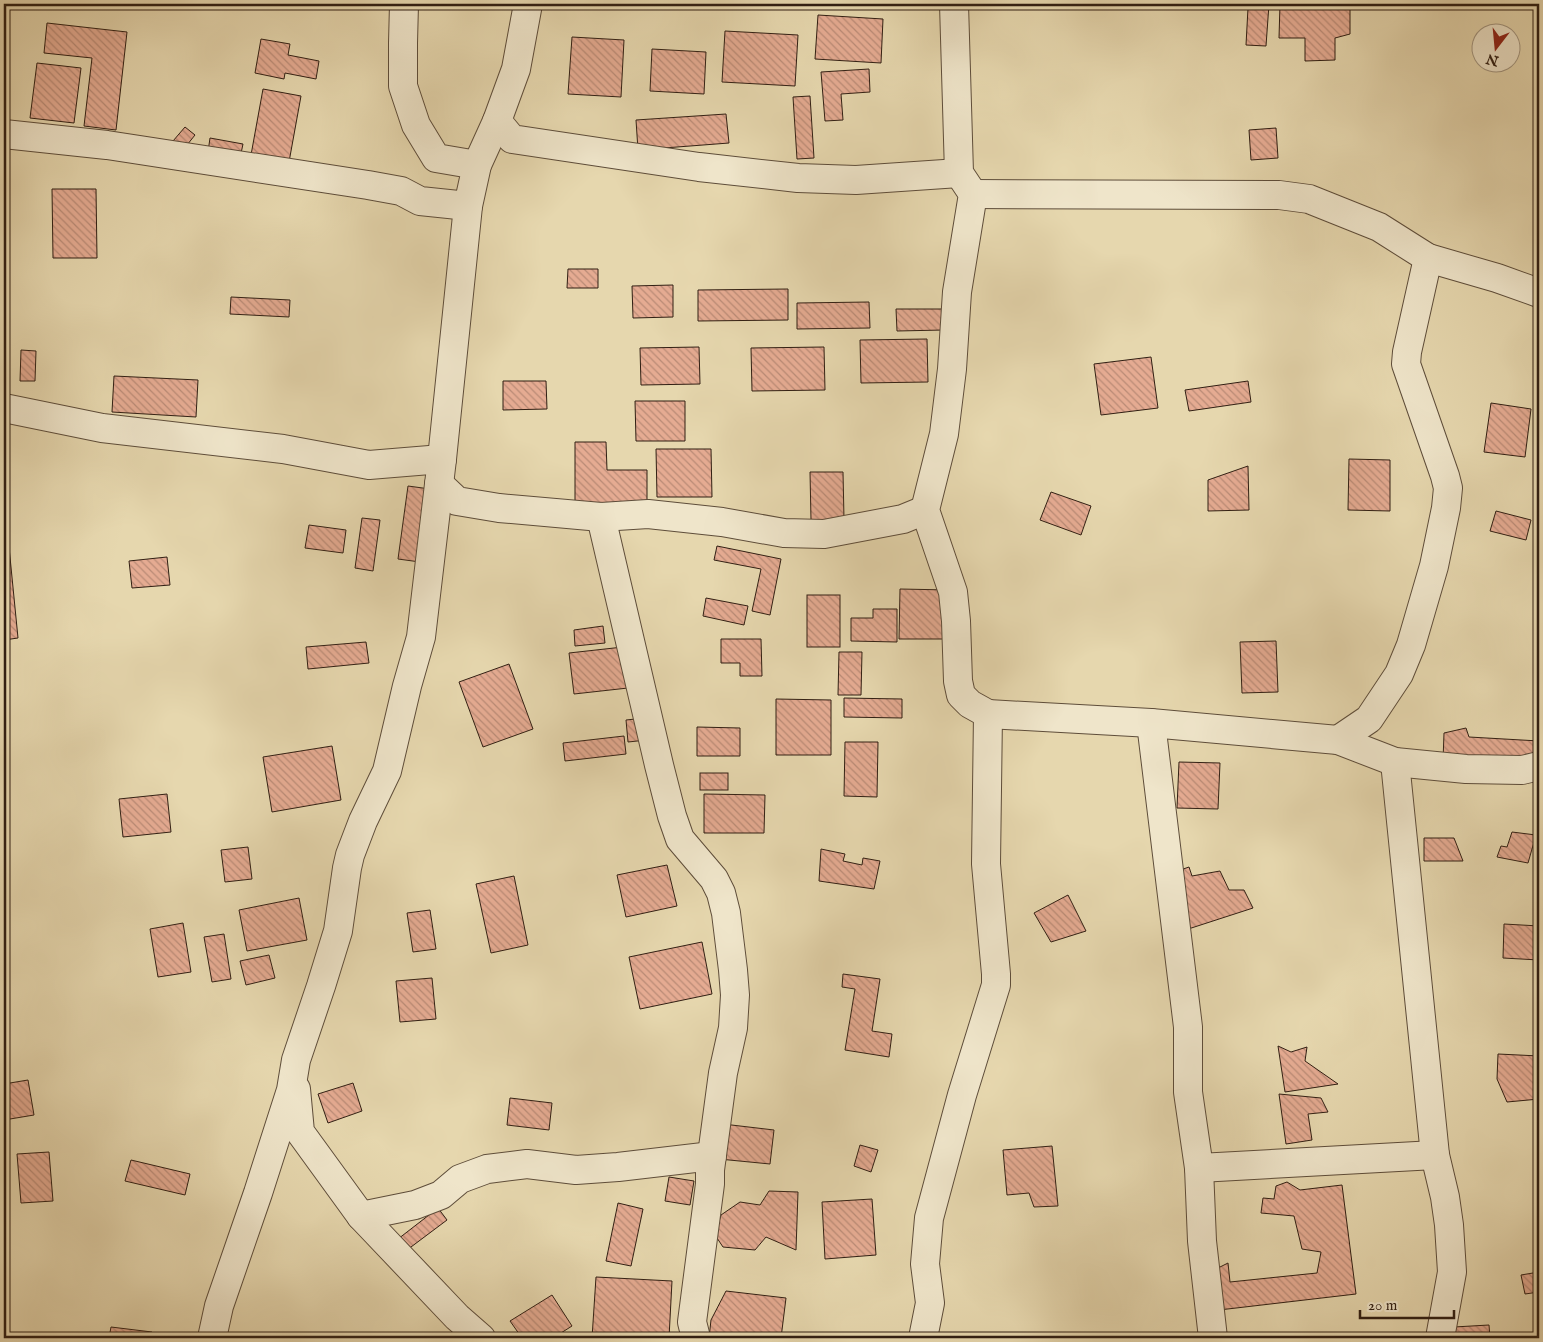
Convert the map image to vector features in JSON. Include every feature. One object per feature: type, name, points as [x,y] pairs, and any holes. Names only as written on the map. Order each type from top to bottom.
[{"type":"street","points":[[404,4],[402,43],[403,86],[416,125],[436,158],[477,165]]},
{"type":"street","points":[[212,1338],[219,1306],[258,1193],[290,1090],[294,1066],[338,931],[350,855],[363,821],[387,770],[421,637],[468,206],[477,165],[497,121],[516,69],[528,4]]},
{"type":"street","points":[[954,4],[966,183],[952,369],[944,434],[925,510],[953,592],[958,680],[961,694],[970,704],[988,714],[1152,723],[1338,740],[1395,762],[1466,769],[1522,770],[1539,766]]},
{"type":"street","points":[[497,121],[512,139],[699,167],[798,178],[1279,195],[1309,199],[1379,227],[1428,258],[1497,278],[1539,293]]},
{"type":"street","points":[[4,134],[107,145],[281,172],[401,191],[420,201],[468,206]]},
{"type":"street","points":[[1338,740],[1369,719],[1399,674],[1411,646],[1434,566],[1446,508],[1448,488],[1445,476],[1406,364],[1428,258]]},
{"type":"street","points":[[4,408],[102,428],[283,449],[369,465],[440,472]]},
{"type":"street","points":[[440,472],[457,501],[499,508],[600,517],[648,514],[722,522],[784,533],[824,534],[903,519],[925,510]]},
{"type":"street","points":[[600,517],[672,816],[680,839],[714,879],[721,893],[731,947],[734,987],[734,1028],[723,1072],[712,1156],[692,1322],[696,1338]]},
{"type":"street","points":[[923,1338],[930,1303],[925,1264],[929,1218],[962,1095],[996,985],[986,864],[988,714]]},
{"type":"street","points":[[1152,723],[1188,1027],[1188,1092],[1199,1168],[1202,1241],[1213,1338]]},
{"type":"street","points":[[1395,762],[1436,1155],[1448,1216],[1452,1272],[1440,1338]]},
{"type":"street","points":[[294,1066],[300,1132],[361,1216],[457,1317],[481,1338]]},
{"type":"street","points":[[1199,1168],[1436,1155]]},
{"type":"street","points":[[361,1216],[414,1205],[441,1195],[460,1179],[487,1169],[527,1164],[576,1170],[712,1156]]},
{"type":"building","points":[[1186,4],[1269,4],[1266,46],[1246,45],[1248,8]]},
{"type":"building","points":[[1280,4],[1350,4],[1350,34],[1335,38],[1335,60],[1305,61],[1305,38],[1279,38]]},
{"type":"building","points":[[818,15],[883,19],[881,63],[815,59]]},
{"type":"building","points":[[47,23],[127,32],[116,130],[84,126],[92,58],[44,53]]},
{"type":"building","points":[[725,31],[798,35],[795,86],[722,82]]},
{"type":"building","points":[[572,37],[624,40],[621,97],[568,94]]},
{"type":"building","points":[[261,39],[290,44],[288,55],[319,61],[316,79],[285,73],[284,79],[255,73]]},
{"type":"building","points":[[652,49],[706,52],[704,94],[650,91]]},
{"type":"building","points":[[37,63],[81,68],[74,123],[30,118]]},
{"type":"building","points":[[869,69],[870,92],[841,94],[843,120],[825,121],[821,72]]},
{"type":"building","points":[[263,89],[301,96],[289,162],[251,155]]},
{"type":"building","points":[[810,96],[814,158],[797,159],[793,97]]},
{"type":"building","points":[[726,114],[729,143],[638,150],[636,120]]},
{"type":"building","points":[[185,127],[195,135],[183,150],[173,141]]},
{"type":"building","points":[[1276,128],[1278,158],[1251,160],[1249,130]]},
{"type":"building","points":[[210,138],[243,144],[240,158],[208,152]]},
{"type":"building","points":[[52,189],[96,189],[97,258],[53,258]]},
{"type":"building","points":[[568,269],[598,269],[598,288],[567,288]]},
{"type":"building","points":[[673,285],[673,317],[633,318],[632,286]]},
{"type":"building","points":[[788,289],[788,320],[698,321],[698,290]]},
{"type":"building","points":[[231,297],[290,300],[289,317],[230,314]]},
{"type":"building","points":[[869,302],[870,328],[797,329],[797,303]]},
{"type":"building","points":[[896,309],[943,309],[944,330],[897,331]]},
{"type":"building","points":[[927,339],[928,382],[861,383],[860,340]]},
{"type":"building","points":[[699,347],[700,384],[641,385],[640,348]]},
{"type":"building","points":[[824,347],[825,390],[752,391],[751,348]]},
{"type":"building","points":[[21,350],[36,351],[35,381],[20,381]]},
{"type":"building","points":[[1151,357],[1158,408],[1101,415],[1094,364]]},
{"type":"building","points":[[114,376],[198,380],[196,417],[112,412]]},
{"type":"building","points":[[503,381],[546,381],[547,409],[503,410]]},
{"type":"building","points":[[1248,381],[1251,402],[1189,411],[1185,390]]},
{"type":"building","points":[[635,401],[685,401],[685,441],[636,441]]},
{"type":"building","points":[[1491,403],[1531,409],[1525,457],[1484,452]]},
{"type":"building","points":[[575,442],[606,442],[607,470],[647,470],[647,502],[575,503]]},
{"type":"building","points":[[656,449],[711,449],[712,497],[657,497]]},
{"type":"building","points":[[1349,459],[1390,460],[1390,511],[1348,510]]},
{"type":"building","points":[[1248,466],[1249,510],[1208,511],[1208,480]]},
{"type":"building","points":[[810,472],[843,472],[844,519],[811,520]]},
{"type":"building","points":[[408,486],[430,489],[420,562],[398,559]]},
{"type":"building","points":[[1051,492],[1091,506],[1081,535],[1040,520]]},
{"type":"building","points":[[1496,511],[1531,520],[1526,540],[1490,531]]},
{"type":"building","points":[[362,518],[380,520],[373,571],[355,568]]},
{"type":"building","points":[[309,525],[346,530],[343,553],[305,548]]},
{"type":"building","points":[[717,546],[781,559],[770,615],[752,611],[761,569],[714,560]]},
{"type":"building","points":[[9,547],[18,638],[4,640],[4,548]]},
{"type":"building","points":[[167,557],[170,585],[132,588],[129,561]]},
{"type":"building","points":[[900,589],[949,590],[949,639],[899,639]]},
{"type":"building","points":[[807,595],[840,595],[840,647],[807,647]]},
{"type":"building","points":[[706,598],[748,606],[744,625],[703,616]]},
{"type":"building","points":[[873,609],[897,609],[897,642],[851,641],[851,618],[873,618]]},
{"type":"building","points":[[603,626],[605,643],[575,646],[574,630]]},
{"type":"building","points":[[721,639],[761,639],[762,676],[740,676],[740,663],[721,663]]},
{"type":"building","points":[[1276,641],[1278,692],[1242,693],[1240,642]]},
{"type":"building","points":[[366,642],[369,663],[308,669],[306,647]]},
{"type":"building","points":[[623,647],[628,688],[574,694],[569,653]]},
{"type":"building","points":[[839,652],[862,652],[861,695],[838,695]]},
{"type":"building","points":[[509,664],[533,729],[483,747],[459,682]]},
{"type":"building","points":[[844,698],[902,699],[902,718],[844,717]]},
{"type":"building","points":[[776,699],[831,700],[831,755],[776,755]]},
{"type":"building","points":[[654,717],[656,739],[628,742],[626,720]]},
{"type":"building","points":[[697,727],[740,728],[740,756],[697,756]]},
{"type":"building","points":[[1466,728],[1469,737],[1539,741],[1539,766],[1443,761],[1444,733]]},
{"type":"building","points":[[624,736],[626,754],[565,761],[563,743]]},
{"type":"building","points":[[845,742],[878,742],[877,797],[844,796]]},
{"type":"building","points":[[332,746],[341,800],[272,812],[263,757]]},
{"type":"building","points":[[1179,762],[1220,763],[1218,809],[1177,808]]},
{"type":"building","points":[[700,773],[728,773],[728,790],[700,790]]},
{"type":"building","points":[[167,794],[171,832],[123,837],[119,799]]},
{"type":"building","points":[[704,794],[765,795],[764,833],[704,833]]},
{"type":"building","points":[[1512,832],[1536,835],[1528,863],[1497,857],[1501,846],[1507,847]]},
{"type":"building","points":[[1424,838],[1454,838],[1463,861],[1424,861]]},
{"type":"building","points":[[248,847],[252,879],[225,882],[221,850]]},
{"type":"building","points":[[821,849],[845,854],[843,861],[862,865],[863,858],[880,861],[874,889],[819,881]]},
{"type":"building","points":[[667,865],[677,906],[626,917],[617,875]]},
{"type":"building","points":[[1189,867],[1192,876],[1220,871],[1229,890],[1244,890],[1253,908],[1179,932],[1169,874]]},
{"type":"building","points":[[514,876],[528,945],[491,953],[476,884]]},
{"type":"building","points":[[1068,895],[1086,931],[1051,942],[1034,913]]},
{"type":"building","points":[[299,898],[307,940],[247,951],[239,910]]},
{"type":"building","points":[[430,910],[436,949],[413,952],[407,913]]},
{"type":"building","points":[[183,923],[191,972],[158,977],[150,929]]},
{"type":"building","points":[[1504,924],[1539,926],[1539,960],[1503,958]]},
{"type":"building","points":[[224,934],[231,979],[212,982],[204,937]]},
{"type":"building","points":[[702,942],[712,994],[640,1009],[629,957]]},
{"type":"building","points":[[269,955],[275,978],[246,985],[240,961]]},
{"type":"building","points":[[843,974],[880,979],[872,1031],[892,1034],[889,1057],[845,1050],[855,989],[842,987]]},
{"type":"building","points":[[432,978],[436,1019],[400,1022],[396,981]]},
{"type":"building","points":[[1278,1046],[1291,1052],[1307,1047],[1305,1061],[1338,1084],[1285,1092]]},
{"type":"building","points":[[1498,1054],[1539,1056],[1539,1099],[1507,1102],[1497,1079]]},
{"type":"building","points":[[28,1080],[34,1115],[4,1120],[4,1084]]},
{"type":"building","points":[[353,1083],[362,1111],[328,1123],[318,1094]]},
{"type":"building","points":[[1279,1094],[1321,1098],[1328,1112],[1308,1114],[1312,1140],[1286,1144]]},
{"type":"building","points":[[510,1098],[552,1103],[549,1130],[507,1125]]},
{"type":"building","points":[[723,1124],[774,1130],[770,1164],[719,1159]]},
{"type":"building","points":[[860,1145],[878,1150],[871,1172],[854,1166]]},
{"type":"building","points":[[1052,1146],[1058,1206],[1034,1207],[1029,1193],[1007,1195],[1003,1150]]},
{"type":"building","points":[[49,1152],[53,1201],[21,1203],[17,1154]]},
{"type":"building","points":[[131,1160],[190,1174],[185,1195],[125,1181]]},
{"type":"building","points":[[669,1177],[694,1181],[690,1205],[665,1201]]},
{"type":"building","points":[[1287,1182],[1300,1190],[1342,1185],[1356,1294],[1219,1310],[1214,1270],[1228,1263],[1230,1282],[1317,1273],[1321,1252],[1302,1249],[1294,1216],[1261,1213],[1263,1198],[1274,1199],[1276,1186]]},
{"type":"building","points":[[769,1191],[798,1192],[796,1250],[766,1237],[755,1250],[723,1247],[715,1235],[721,1215],[740,1202],[760,1205]]},
{"type":"building","points":[[872,1199],[876,1255],[825,1259],[822,1202]]},
{"type":"building","points":[[618,1203],[643,1209],[631,1266],[606,1261]]},
{"type":"building","points":[[438,1208],[447,1220],[407,1250],[398,1239]]},
{"type":"building","points":[[1539,1272],[1539,1292],[1525,1294],[1521,1275]]},
{"type":"building","points":[[596,1277],[672,1281],[669,1338],[592,1338]]},
{"type":"building","points":[[726,1291],[786,1298],[781,1338],[709,1338],[711,1320]]},
{"type":"building","points":[[552,1295],[572,1326],[553,1338],[522,1338],[510,1321]]},
{"type":"building","points":[[1489,1325],[1490,1338],[1454,1338],[1454,1327]]},
{"type":"building","points":[[111,1327],[152,1332],[151,1338],[109,1338]]}]
